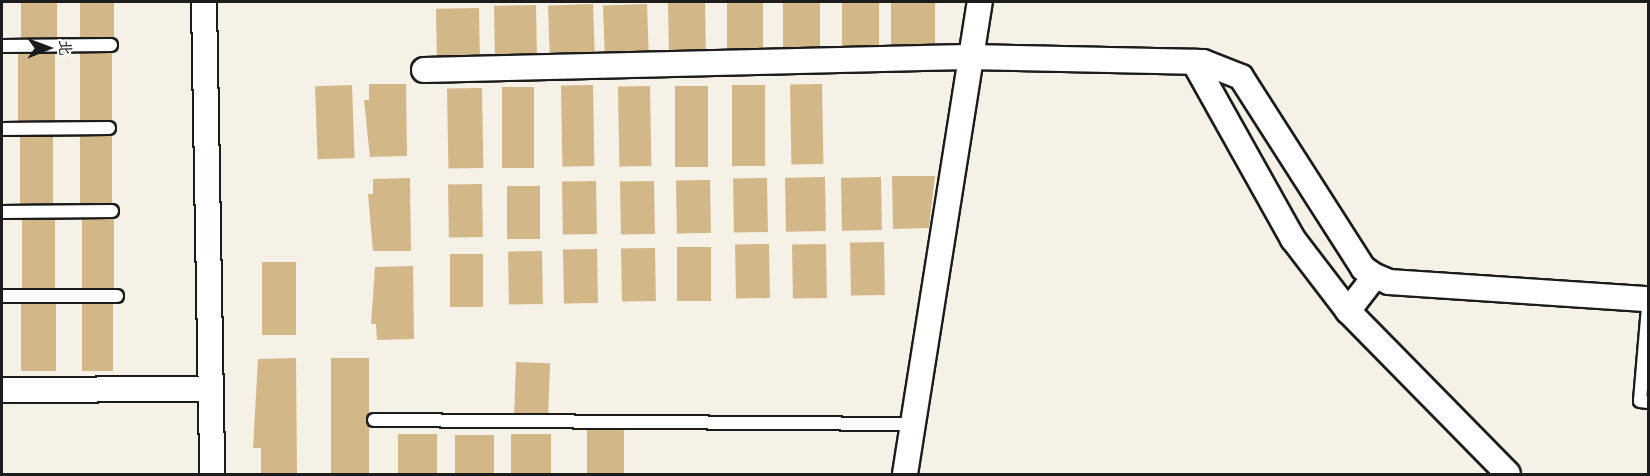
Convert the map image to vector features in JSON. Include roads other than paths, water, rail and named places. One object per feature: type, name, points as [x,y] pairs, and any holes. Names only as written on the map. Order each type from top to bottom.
[{"type":"street","points":[[204,2],[212,474]]},
{"type":"street","points":[[905,474],[969,57],[980,2]]},
{"type":"street","points":[[424,70],[969,57],[1194,62],[1241,77],[1363,268],[1375,276],[1389,282],[1648,299]]},
{"type":"street","points":[[1194,62],[1293,239],[1348,311],[1508,474]]},
{"type":"street","points":[[1348,311],[1375,276]]},
{"type":"street","points":[[2,390],[210,389]]},
{"type":"lane","points":[[2,46],[111,45]]},
{"type":"lane","points":[[2,129],[109,128]]},
{"type":"lane","points":[[2,212],[112,211]]},
{"type":"lane","points":[[2,296],[117,296]]},
{"type":"lane","points":[[1648,307],[1640,401],[1648,402]]},
{"type":"lane","points":[[374,420],[912,424]]}]
